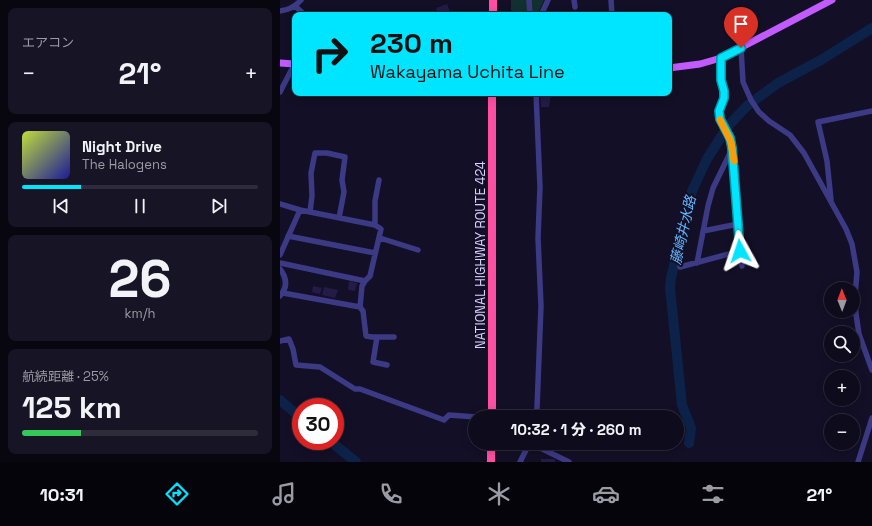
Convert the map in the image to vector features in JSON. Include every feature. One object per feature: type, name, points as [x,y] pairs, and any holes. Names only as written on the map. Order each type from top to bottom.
[{"type":"highway","points":[[493,0],[493,12]]},
{"type":"highway","name":"NATIONAL HIGHWAY ROUTE 424","points":[[492,96],[492,410]]},
{"type":"highway","points":[[491,450],[491,462]]},
{"type":"main road","points":[[672,68],[700,64],[721,58],[832,0]]},
{"type":"main road","points":[[280,64],[292,63]]},
{"type":"street","points":[[280,12],[286,11],[295,6],[301,0]]},
{"type":"street","points":[[529,0],[530,12]]},
{"type":"street","points":[[542,12],[548,0]]},
{"type":"street","points":[[574,0],[575,7]]},
{"type":"street","points":[[611,0],[612,12]]},
{"type":"street","points":[[295,6],[301,12]]},
{"type":"street","points":[[741,48],[744,82],[751,100],[769,121],[790,134],[796,142],[832,202],[846,229],[852,244],[857,272],[855,296],[859,334],[872,370]]},
{"type":"street","points":[[721,58],[721,80],[724,98],[719,111],[720,119],[730,138],[732,148],[742,266]]},
{"type":"street","points":[[280,92],[292,69]]},
{"type":"street","points":[[536,96],[540,187],[538,238],[541,306],[537,410]]},
{"type":"street","points":[[832,202],[828,161],[818,122],[872,111]]},
{"type":"street","points":[[697,262],[713,188],[732,148]]},
{"type":"street","points":[[310,212],[312,196],[311,173],[315,153],[327,153],[345,157],[342,180],[344,192],[339,218]]},
{"type":"street","points":[[376,225],[375,201],[379,180]]},
{"type":"street","points":[[280,204],[300,210],[376,225],[381,229],[370,276],[362,286],[360,307],[363,311],[366,336],[394,336]]},
{"type":"street","points":[[280,255],[300,210]]},
{"type":"street","points":[[703,231],[738,224]]},
{"type":"street","points":[[288,236],[375,253]]},
{"type":"street","points":[[380,238],[418,250]]},
{"type":"street","points":[[680,267],[740,251]]},
{"type":"street","points":[[280,263],[365,281]]},
{"type":"street","points":[[280,269],[286,278],[281,294],[360,307]]},
{"type":"street","points":[[377,337],[373,362],[388,365]]},
{"type":"street","points":[[280,340],[289,339],[293,349],[296,365],[320,367],[355,389],[360,389],[444,420],[449,415],[468,416]]},
{"type":"street","points":[[858,462],[872,418]]},
{"type":"street","points":[[520,462],[526,450]]},
{"type":"street","points":[[544,450],[569,462]]},
{"type":"green space","points":[[511,0],[544,0],[538,12],[511,12]]},
{"type":"building","points":[[447,4],[450,12],[438,12],[436,8]]},
{"type":"building","points":[[540,96],[551,96],[549,107],[541,107]]},
{"type":"building","points":[[349,281],[357,283],[355,291],[348,290]]},
{"type":"building","points":[[313,286],[322,288],[320,294],[312,292]]},
{"type":"building","points":[[324,287],[338,290],[335,298],[322,295]]},
{"type":"building","points":[[541,459],[555,459],[555,462],[541,462]]},
{"type":"waterway","name":"藤崎井水路","points":[[689,443],[691,428],[682,405],[670,288],[671,278],[692,191],[707,159],[728,126],[748,105],[778,83],[821,60],[872,28]]},
{"type":"waterway","name":"藤崎井水路","points":[[280,400],[292,410]]},
{"type":"waterway","name":"藤崎井水路","points":[[341,450],[356,462]]},
{"type":"slow traffic","points":[[720,120],[730,138],[734,161]]},
{"type":"route","points":[[740,251],[734,159],[730,138],[720,119],[719,111],[724,98],[721,80],[721,58],[741,48]]}]
